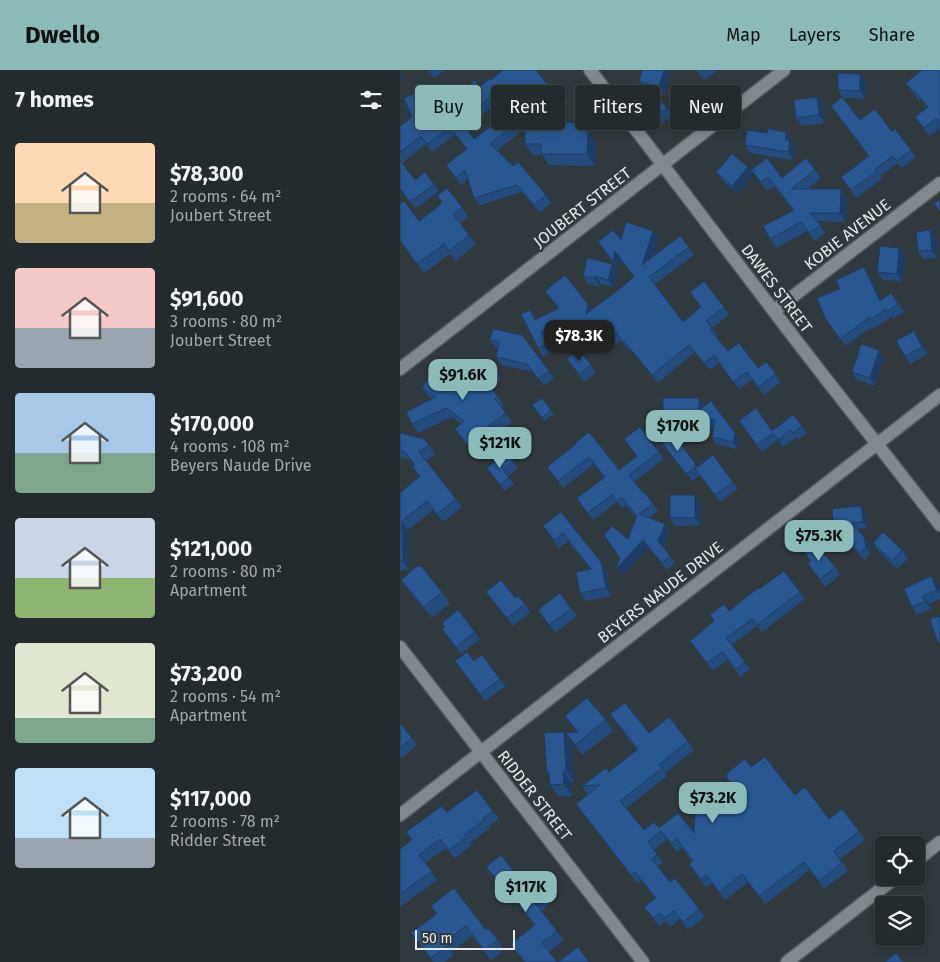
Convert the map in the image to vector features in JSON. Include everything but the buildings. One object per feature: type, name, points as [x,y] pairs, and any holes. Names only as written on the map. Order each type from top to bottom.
[{"type":"street","name":"DAWES STREET","points":[[590,70],[774,312],[940,525]]},
{"type":"street","name":"JOUBERT STREET","points":[[400,369],[784,70]]},
{"type":"street","name":"KOBIE AVENUE","points":[[774,312],[940,183]]},
{"type":"street","name":"BEYERS NAUDE DRIVE","points":[[400,815],[940,395]]},
{"type":"street","name":"RIDDER STREET","points":[[400,648],[643,962]]},
{"type":"street","points":[[925,854],[940,842]]},
{"type":"street","points":[[787,962],[885,886]]}]
